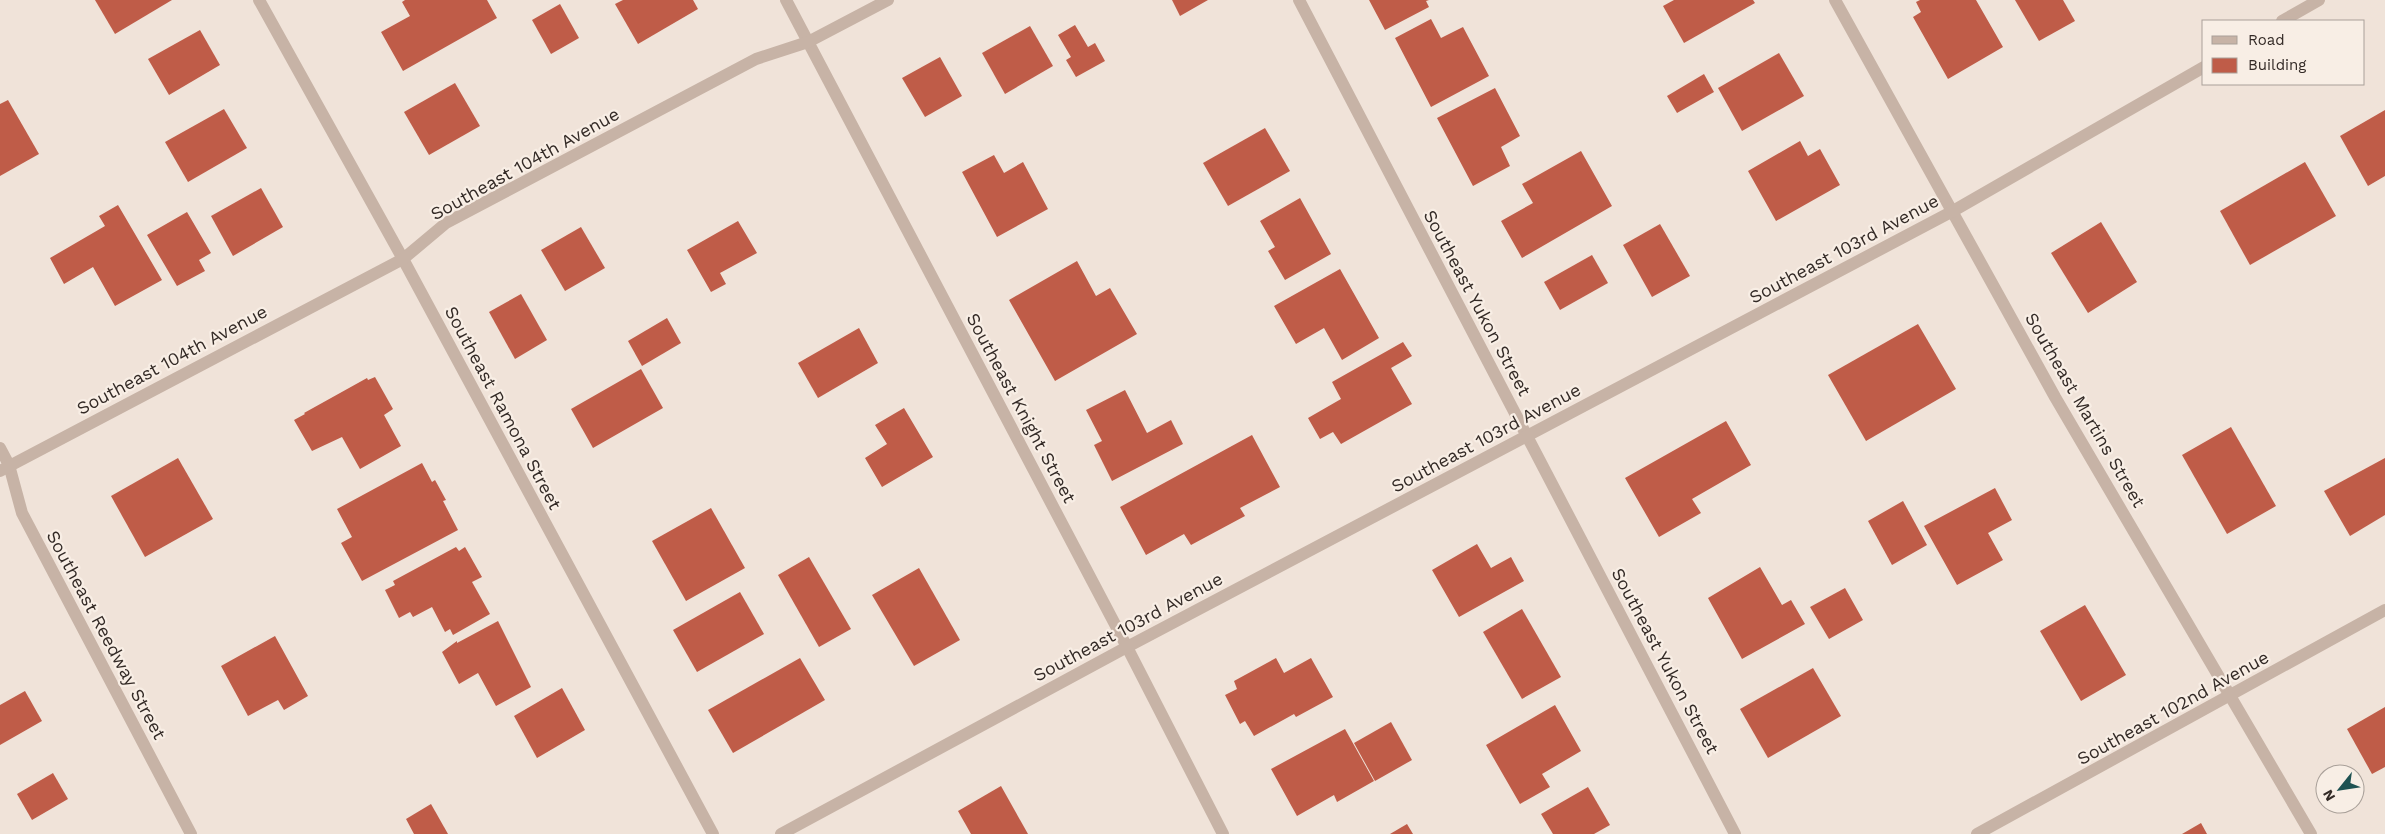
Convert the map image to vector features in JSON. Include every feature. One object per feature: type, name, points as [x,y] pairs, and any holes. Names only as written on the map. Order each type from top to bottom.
[{"type":"street","name":"Southeast Ramona Street","points":[[258,0],[403,259],[713,834]]},
{"type":"street","name":"Southeast Knight Street","points":[[786,0],[1127,647],[1223,834]]},
{"type":"street","name":"Southeast 104th Avenue","points":[[5,468],[403,259],[455,219],[756,59],[808,42],[888,0]]},
{"type":"street","name":"Southeast Yukon Street","points":[[1299,0],[1736,834]]},
{"type":"street","name":"Southeast Martins Street","points":[[1835,0],[2055,397],[2311,834]]},
{"type":"street","points":[[2284,20],[2319,0]]},
{"type":"street","name":"Southeast 103rd Avenue","points":[[781,834],[1127,647],[1953,211],[2202,67]]},
{"type":"street","name":"Southeast Reedway Street","points":[[0,448],[5,468],[22,513],[191,834]]},
{"type":"street","name":"Southeast 102nd Avenue","points":[[1977,834],[2385,610]]},
{"type":"building","points":[[95,0],[172,0],[115,34]]},
{"type":"building","points":[[405,0],[487,0],[497,18],[403,71],[381,32],[410,16],[402,2]]},
{"type":"building","points":[[623,0],[693,0],[698,9],[638,44],[615,4]]},
{"type":"building","points":[[1172,0],[1208,0],[1180,16]]},
{"type":"building","points":[[1369,0],[1429,0],[1426,1],[1429,7],[1385,30]]},
{"type":"building","points":[[1674,0],[1753,0],[1755,3],[1684,43],[1663,6]]},
{"type":"building","points":[[1920,0],[1976,0],[2003,47],[1948,79],[1913,17],[1921,12],[1916,2]]},
{"type":"building","points":[[2015,0],[2063,0],[2075,21],[2039,41]]},
{"type":"building","points":[[560,4],[579,38],[551,54],[532,20]]},
{"type":"building","points":[[1431,19],[1441,38],[1463,27],[1489,76],[1431,107],[1395,38]]},
{"type":"building","points":[[1075,25],[1088,47],[1095,43],[1105,61],[1076,77],[1066,60],[1071,57],[1058,35]]},
{"type":"building","points":[[1030,26],[1053,66],[1005,94],[982,53]]},
{"type":"building","points":[[200,30],[220,65],[169,95],[148,59]]},
{"type":"building","points":[[1779,53],[1804,96],[1742,131],[1718,88]]},
{"type":"building","points":[[940,57],[962,96],[925,117],[902,78]]},
{"type":"building","points":[[1704,74],[1714,92],[1677,113],[1667,96]]},
{"type":"building","points":[[455,83],[480,126],[429,155],[404,112]]},
{"type":"building","points":[[1495,88],[1520,136],[1501,147],[1510,166],[1473,186],[1437,118]]},
{"type":"building","points":[[8,100],[39,154],[0,176],[0,104]]},
{"type":"building","points":[[224,109],[247,148],[188,182],[165,142]]},
{"type":"building","points":[[2385,110],[2385,176],[2368,186],[2340,136]]},
{"type":"building","points":[[1265,128],[1290,171],[1228,206],[1203,163]]},
{"type":"building","points":[[1800,141],[1808,156],[1820,149],[1840,185],[1776,221],[1748,171]]},
{"type":"building","points":[[1581,151],[1612,206],[1522,258],[1501,221],[1533,203],[1522,184]]},
{"type":"building","points":[[994,155],[1004,173],[1023,162],[1048,209],[997,237],[962,172]]},
{"type":"building","points":[[2305,162],[2336,216],[2250,265],[2220,211]]},
{"type":"building","points":[[261,188],[283,227],[233,256],[211,216]]},
{"type":"building","points":[[1300,198],[1331,254],[1285,280],[1268,251],[1275,247],[1260,221]]},
{"type":"building","points":[[118,205],[162,280],[115,306],[93,267],[64,284],[50,258],[105,226],[99,216]]},
{"type":"building","points":[[187,212],[211,253],[199,260],[205,271],[177,286],[147,235]]},
{"type":"building","points":[[738,221],[757,253],[720,273],[726,284],[711,292],[687,250]]},
{"type":"building","points":[[2101,222],[2137,282],[2088,313],[2051,253]]},
{"type":"building","points":[[1660,224],[1690,276],[1652,297],[1623,245]]},
{"type":"building","points":[[581,227],[605,268],[565,291],[541,250]]},
{"type":"building","points":[[1592,255],[1608,283],[1560,310],[1544,282]]},
{"type":"building","points":[[1077,261],[1096,296],[1110,288],[1137,334],[1055,381],[1009,300]]},
{"type":"building","points":[[1340,269],[1379,338],[1342,360],[1324,328],[1296,344],[1274,306]]},
{"type":"building","points":[[521,294],[547,340],[515,359],[489,312]]},
{"type":"building","points":[[667,318],[681,343],[642,366],[628,341]]},
{"type":"building","points":[[1918,324],[1956,389],[1866,441],[1828,375]]},
{"type":"building","points":[[859,328],[878,363],[818,398],[798,363]]},
{"type":"building","points":[[1403,342],[1412,356],[1391,368],[1412,404],[1341,444],[1333,432],[1320,439],[1308,418],[1341,399],[1332,382]]},
{"type":"building","points":[[641,369],[663,408],[593,448],[571,409]]},
{"type":"building","points":[[375,377],[393,409],[384,415],[401,446],[360,469],[342,437],[312,451],[294,420],[367,378],[368,380]]},
{"type":"building","points":[[1125,390],[1147,433],[1171,420],[1183,444],[1112,481],[1094,445],[1102,441],[1086,410]]},
{"type":"building","points":[[904,408],[933,457],[882,487],[865,458],[887,444],[875,425]]},
{"type":"building","points":[[1726,421],[1751,465],[1692,499],[1701,513],[1659,537],[1625,478]]},
{"type":"building","points":[[2231,427],[2276,506],[2227,534],[2182,455]]},
{"type":"building","points":[[1252,435],[1280,487],[1240,508],[1245,516],[1191,545],[1184,534],[1146,555],[1120,507]]},
{"type":"building","points":[[178,458],[213,519],[145,557],[111,496]]},
{"type":"building","points":[[2385,458],[2385,515],[2350,536],[2324,491]]},
{"type":"building","points":[[422,463],[432,482],[435,480],[446,500],[443,501],[458,530],[362,581],[341,543],[352,537],[337,509]]},
{"type":"building","points":[[1995,488],[2012,520],[1988,533],[2003,560],[1957,585],[1924,526]]},
{"type":"building","points":[[1903,501],[1927,545],[1892,565],[1868,521]]},
{"type":"building","points":[[711,508],[745,568],[686,601],[652,541]]},
{"type":"building","points":[[1477,544],[1491,568],[1511,557],[1524,581],[1459,617],[1432,570]]},
{"type":"building","points":[[456,547],[459,551],[465,547],[482,577],[472,582],[490,614],[453,635],[450,629],[445,632],[432,607],[413,617],[410,612],[399,618],[385,590],[395,585],[393,581]]},
{"type":"building","points":[[809,557],[851,629],[819,647],[778,575]]},
{"type":"building","points":[[1760,567],[1782,605],[1791,600],[1805,624],[1742,659],[1708,598]]},
{"type":"building","points":[[919,568],[960,640],[914,666],[872,595]]},
{"type":"building","points":[[1845,588],[1863,620],[1829,639],[1810,607]]},
{"type":"building","points":[[740,592],[764,634],[697,672],[673,630]]},
{"type":"building","points":[[2085,605],[2126,675],[2081,701],[2040,631]]},
{"type":"building","points":[[1522,609],[1561,677],[1522,699],[1483,632]]},
{"type":"building","points":[[498,621],[531,687],[496,706],[478,673],[459,684],[442,652],[457,641],[457,643]]},
{"type":"building","points":[[275,636],[308,696],[284,710],[278,700],[248,716],[221,666]]},
{"type":"building","points":[[800,658],[825,700],[733,753],[708,710]]},
{"type":"building","points":[[1276,658],[1284,673],[1311,658],[1333,697],[1296,717],[1294,714],[1254,736],[1245,721],[1240,724],[1225,695],[1237,689],[1234,681]]},
{"type":"building","points":[[1813,668],[1841,716],[1768,758],[1740,709]]},
{"type":"building","points":[[562,688],[585,730],[537,758],[514,716]]},
{"type":"building","points":[[25,691],[42,721],[0,745],[0,705]]},
{"type":"building","points":[[1555,705],[1581,751],[1542,774],[1550,787],[1520,804],[1486,745]]},
{"type":"building","points":[[2385,707],[2385,767],[2372,774],[2347,729]]},
{"type":"building","points":[[1391,722],[1412,760],[1375,781],[1354,743]]},
{"type":"building","points":[[1345,729],[1374,781],[1337,802],[1334,795],[1297,816],[1271,769]]},
{"type":"building","points":[[53,773],[68,799],[32,820],[17,794]]},
{"type":"building","points":[[1001,786],[1028,834],[971,834],[958,811]]},
{"type":"building","points":[[1588,787],[1610,825],[1594,834],[1553,834],[1541,814]]},
{"type":"building","points":[[431,804],[448,834],[414,834],[406,819]]},
{"type":"building","points":[[2201,823],[2207,834],[2182,834]]},
{"type":"building","points":[[1407,824],[1413,834],[1390,834]]}]
